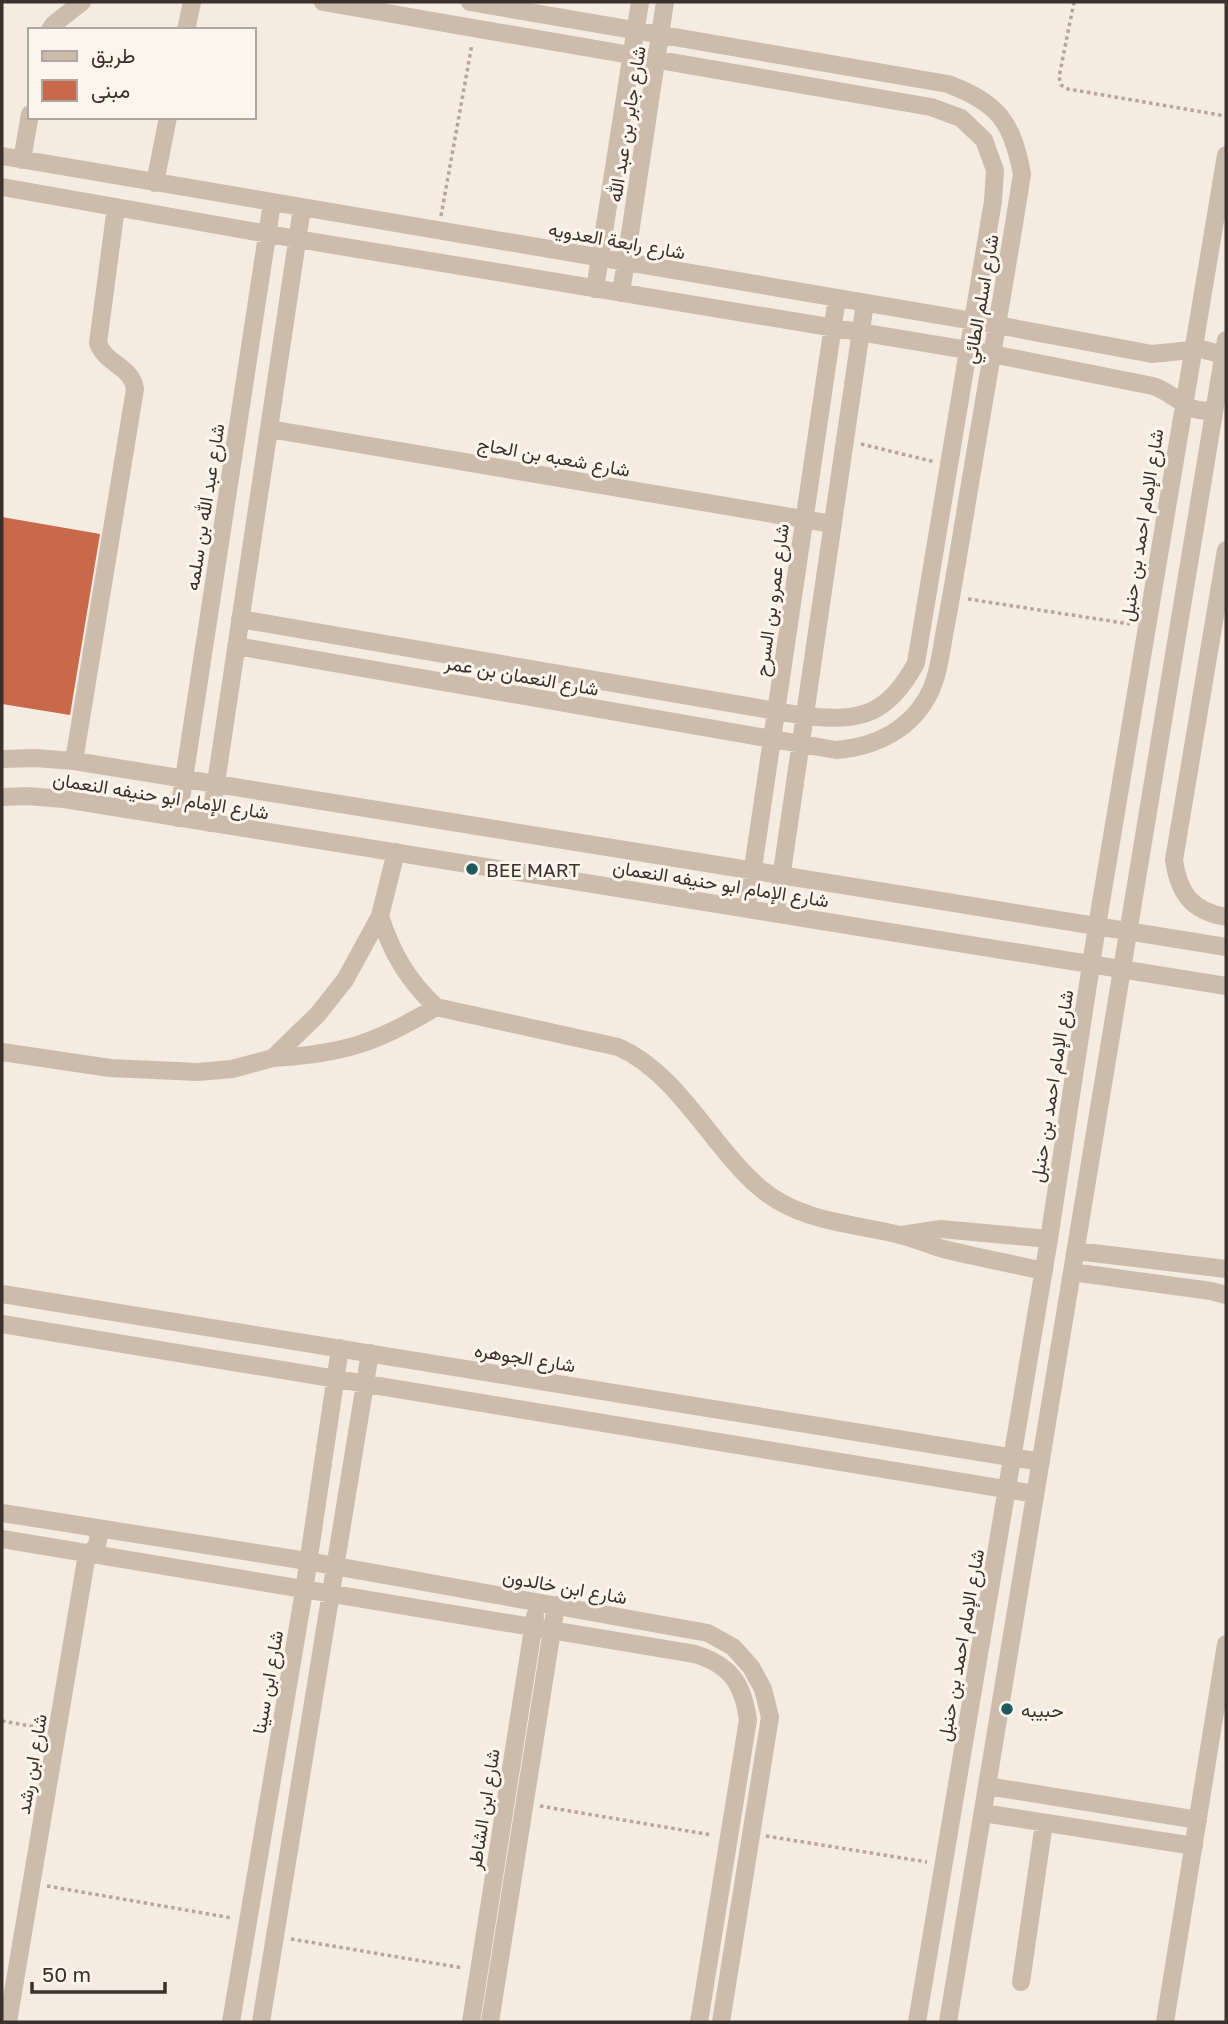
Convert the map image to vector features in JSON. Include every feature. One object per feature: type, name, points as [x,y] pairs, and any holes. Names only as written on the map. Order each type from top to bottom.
[{"type":"street","points":[[51,28],[82,2]]},
{"type":"street","points":[[187,28],[192,2]]},
{"type":"street","name":"شارع اسلم الطائي","points":[[323,2],[932,107],[961,118],[984,140],[995,170],[993,201],[916,663],[902,687],[882,705],[858,716],[831,719],[805,716]]},
{"type":"street","name":"شارع اسلم الطائي","points":[[470,2],[948,84],[977,95],[1001,116],[1016,143],[1022,174],[952,596],[930,692],[909,720],[881,741],[859,748],[836,750],[800,745]]},
{"type":"street","name":"شارع جابر بن عبد الله","points":[[595,289],[640,2]]},
{"type":"street","name":"شارع جابر بن عبد الله","points":[[621,293],[665,2]]},
{"type":"street","points":[[22,160],[29,119]]},
{"type":"street","points":[[155,183],[168,119]]},
{"type":"street","name":"شارع الإمام احمد بن حنبل","points":[[917,2022],[1044,1271],[1097,926],[1226,155]]},
{"type":"street","name":"شارع رابعة العدويه","points":[[2,156],[997,325],[1152,354],[1193,349],[1209,350],[1223,358]]},
{"type":"street","points":[[2,187],[267,234],[967,349],[1153,386],[1189,408],[1197,411],[1214,409]]},
{"type":"street","name":"شارع عبد الله بن سلمه","points":[[178,818],[272,203]]},
{"type":"street","points":[[74,761],[135,389],[129,374],[104,356],[98,343],[116,207]]},
{"type":"street","points":[[209,823],[302,208]]},
{"type":"street","name":"شارع عمرو بن السرح","points":[[747,909],[837,298]]},
{"type":"street","points":[[776,913],[865,303]]},
{"type":"street","points":[[948,2022],[1226,340]]},
{"type":"street","name":"شارع شعبه بن الحاج","points":[[269,429],[833,524]]},
{"type":"street","points":[[1226,550],[1174,860],[1177,879],[1185,895],[1198,908],[1226,917]]},
{"type":"street","name":"شارع النعمان بن عمر","points":[[240,619],[805,716]]},
{"type":"street","name":"شارع النعمان بن عمر","points":[[236,646],[800,745]]},
{"type":"street","name":"شارع الإمام ابو حنيفه النعمان","points":[[2,759],[74,761],[1226,947]]},
{"type":"street","name":"شارع الإمام ابو حنيفه النعمان","points":[[2,797],[64,799],[1226,986]]},
{"type":"street","points":[[273,1058],[317,1014],[345,980],[380,916],[396,852]]},
{"type":"street","points":[[380,916],[400,967],[416,989],[436,1007],[618,1047],[634,1054],[659,1073],[738,1166],[762,1189],[789,1207],[820,1219],[902,1235],[958,1252],[1044,1271]]},
{"type":"street","points":[[2,1052],[110,1068],[198,1072],[232,1069],[273,1058],[316,1055],[359,1046],[399,1030],[436,1007]]},
{"type":"street","points":[[902,1235],[941,1229],[1049,1239]]},
{"type":"street","points":[[1076,1251],[1226,1269]]},
{"type":"street","points":[[1072,1272],[1226,1295]]},
{"type":"street","name":"شارع الجوهره","points":[[2,1294],[1041,1462]]},
{"type":"street","points":[[2,1324],[1035,1494]]},
{"type":"street","name":"شارع ابن سينا","points":[[231,2022],[303,1591],[340,1348]]},
{"type":"street","points":[[261,2022],[370,1353]]},
{"type":"street","name":"شارع ابن خالدون","points":[[2,1513],[307,1561],[556,1605],[708,1633],[733,1647],[751,1667],[763,1689],[770,1717],[721,2022]]},
{"type":"street","name":"شارع ابن رشد","points":[[8,2022],[88,1554],[97,1546],[99,1540],[89,1527]]},
{"type":"street","points":[[2,1539],[712,1659],[727,1670],[738,1684],[746,1702],[748,1720],[699,2022]]},
{"type":"street","name":"شارع ابن الشاطر","points":[[490,2022],[517,1808],[537,1602]]},
{"type":"street","name":"شارع ابن الشاطر","points":[[471,2022],[479,1971],[517,1808],[556,1605]]},
{"type":"street","points":[[1165,2022],[1226,1644]]},
{"type":"street","points":[[987,1786],[1198,1820]]},
{"type":"street","points":[[983,1813],[1194,1846]]},
{"type":"street","points":[[1021,1982],[1044,1823]]},
{"type":"street","points":[[728,1837],[751,1837]]},
{"type":"street","points":[[937,1904],[967,1910]]},
{"type":"path","points":[[1074,2],[1059,77],[1061,85],[1068,89],[1226,116]]},
{"type":"path","points":[[439,232],[474,29]]},
{"type":"path","points":[[845,439],[948,464]]},
{"type":"path","points":[[952,596],[1146,626]]},
{"type":"path","points":[[2,1720],[57,1730]]},
{"type":"path","points":[[517,1808],[728,1837]]},
{"type":"path","points":[[751,1837],[943,1865]]},
{"type":"path","points":[[32,1884],[248,1921]]},
{"type":"path","points":[[275,1936],[479,1971]]},
{"type":"building","points":[[2,517],[100,534],[70,715],[2,704]]},
{"type":"place","name":"BEE MART","points":[[472,869]]},
{"type":"place","name":"حبيبه","points":[[1007,1709]]}]
